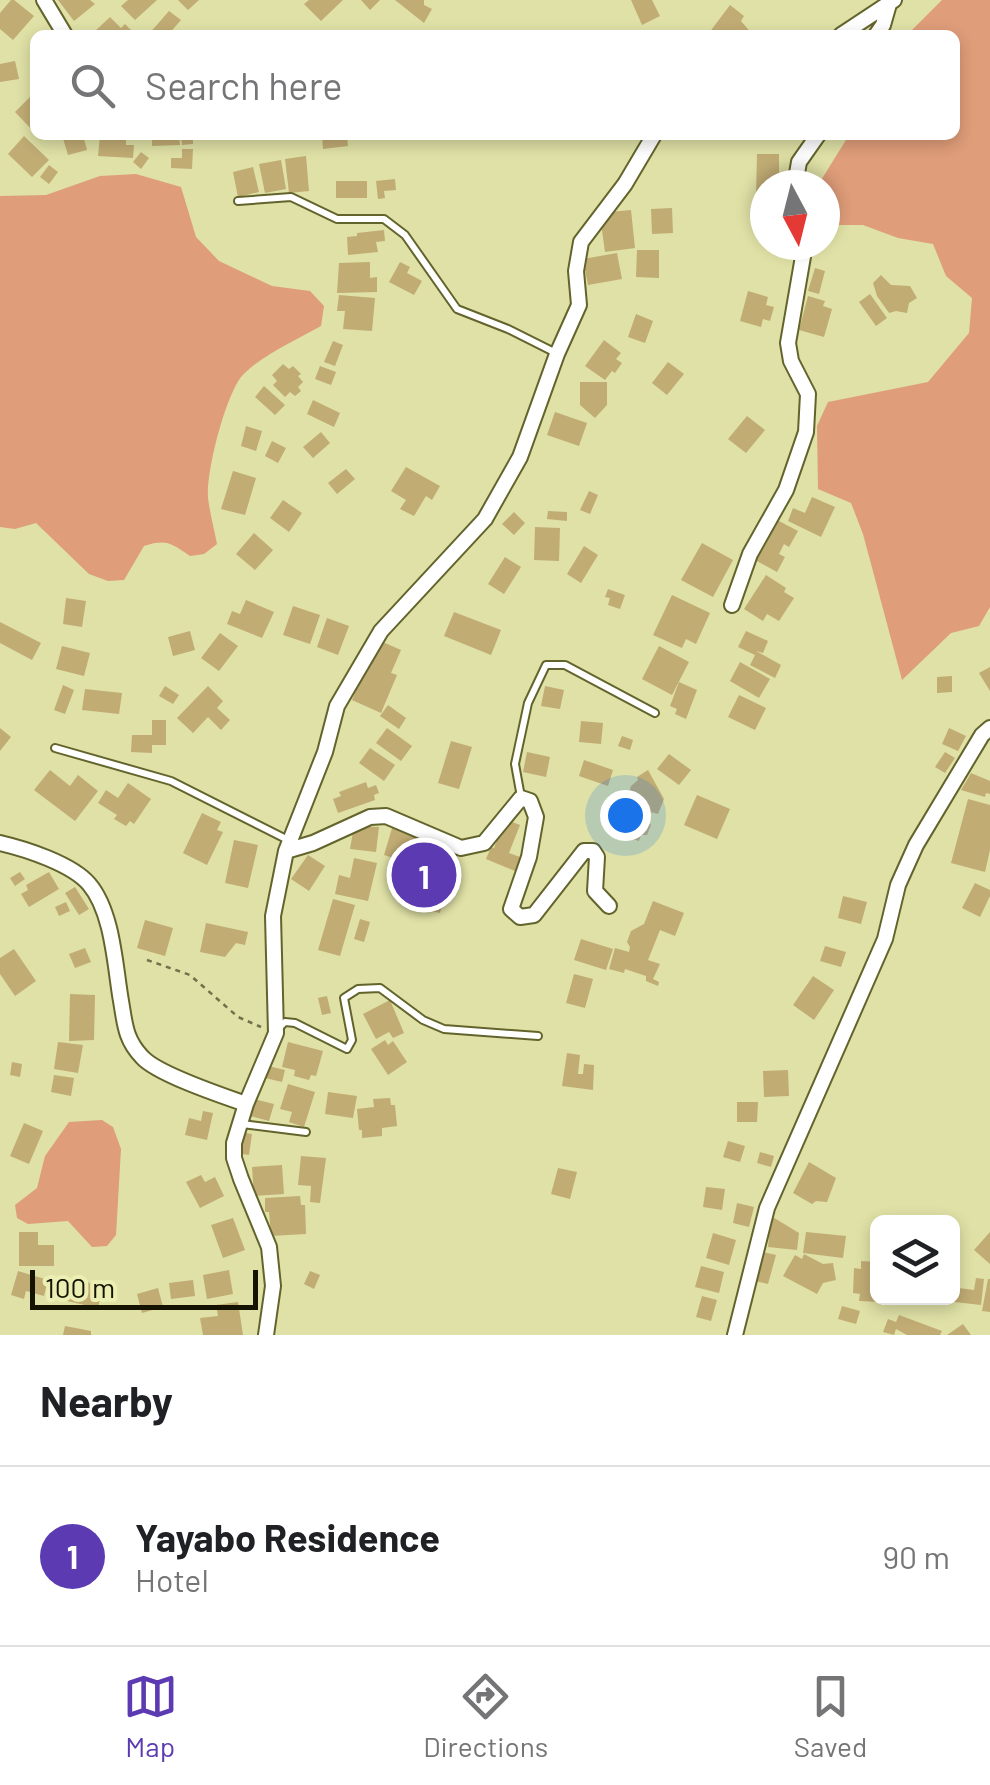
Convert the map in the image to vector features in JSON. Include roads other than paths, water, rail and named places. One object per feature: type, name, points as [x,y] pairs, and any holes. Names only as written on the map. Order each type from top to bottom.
[{"type":"street","points":[[44,0],[62,30]]},
{"type":"street","points":[[849,30],[892,2]]},
{"type":"street","points":[[880,30],[892,2]]},
{"type":"street","points":[[266,1335],[273,1286],[269,1247],[234,1158],[234,1143],[276,1033],[273,916],[288,846],[325,752],[337,706],[382,632],[486,519],[520,457],[579,305],[576,271],[581,242],[625,184],[651,140]]},
{"type":"street","points":[[798,170],[814,140]]},
{"type":"street","points":[[732,604],[750,554],[786,490],[806,432],[808,394],[788,343],[802,260]]},
{"type":"street","points":[[735,1335],[767,1208],[885,939],[898,885],[926,829],[982,735],[990,728]]},
{"type":"street","points":[[288,846],[312,843],[370,817],[386,816],[461,848],[484,843],[521,798],[530,801],[536,817],[530,857],[511,909],[520,918],[534,915],[584,851],[593,851],[597,857],[595,891],[609,906]]},
{"type":"street","points":[[0,843],[66,868],[89,884],[106,914],[127,1038],[145,1061],[246,1104]]},
{"type":"lane","points":[[238,200],[292,196],[337,219],[384,219],[406,235],[456,308],[557,354]]},
{"type":"lane","points":[[521,798],[515,764],[528,703],[546,665],[564,665],[655,713]]},
{"type":"lane","points":[[55,748],[171,781],[288,846]]},
{"type":"lane","points":[[276,1033],[285,1022],[295,1023],[347,1048],[352,1040],[344,998],[358,989],[380,988],[423,1020],[444,1029],[538,1036]]},
{"type":"lane","points":[[240,1124],[306,1132]]},
{"type":"place","name":"Yayabo Residence","points":[[424,875]]}]
